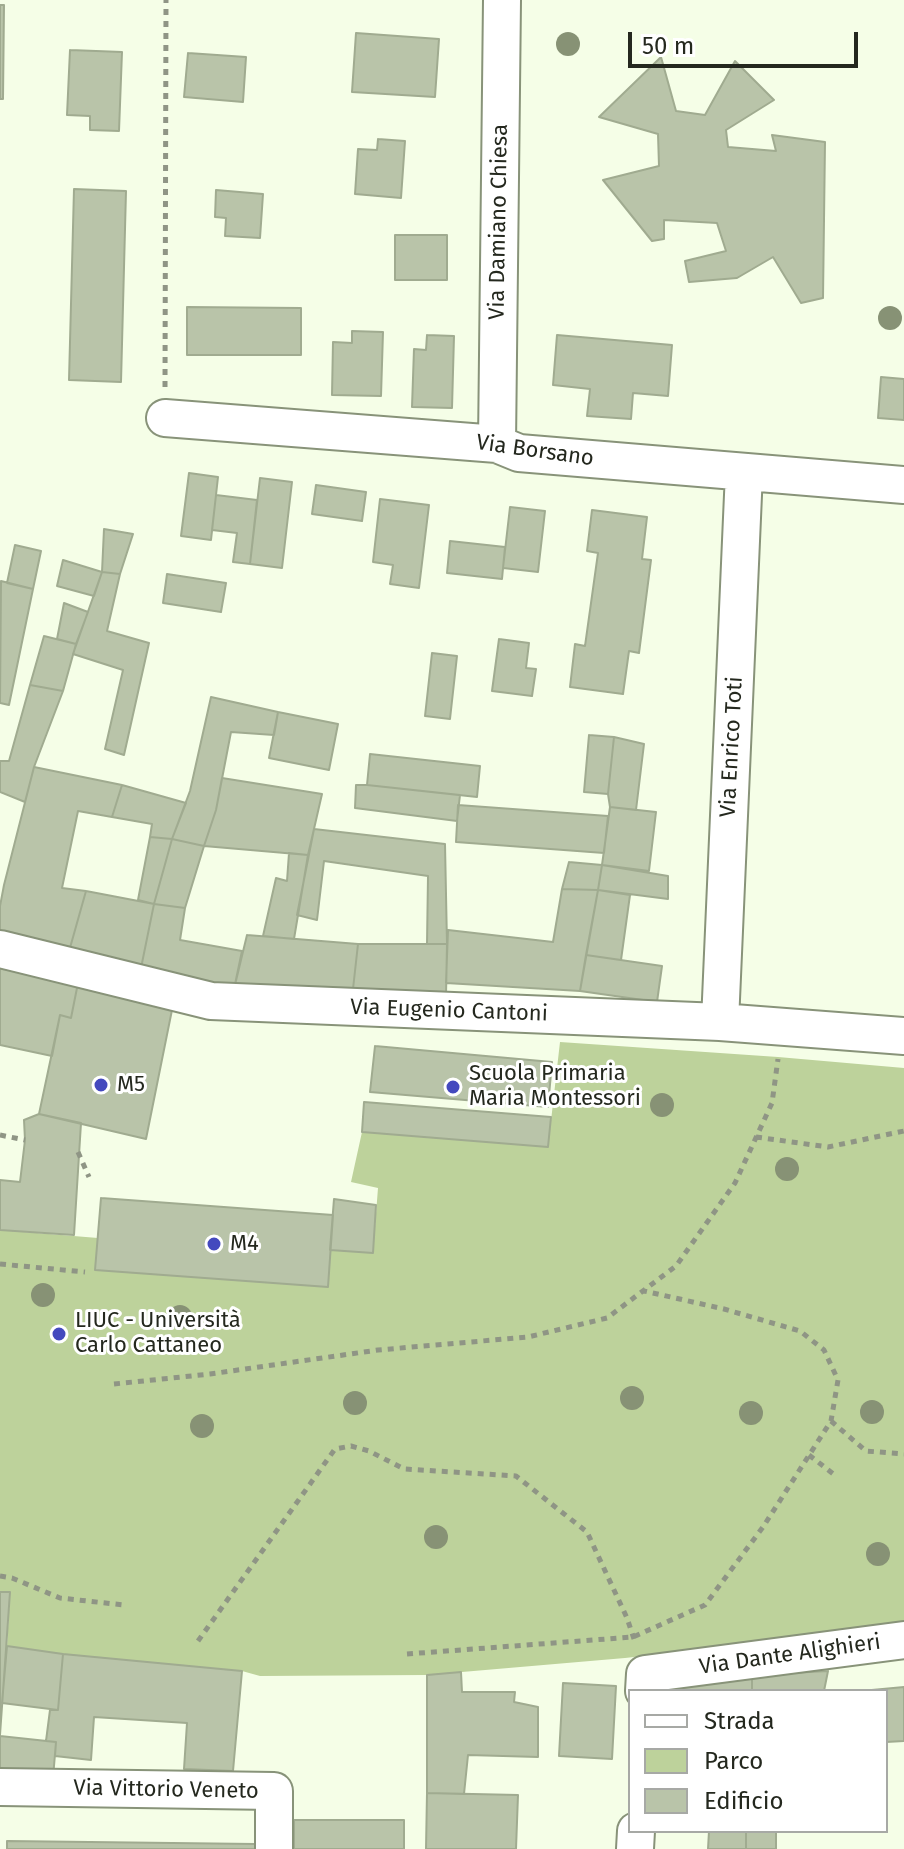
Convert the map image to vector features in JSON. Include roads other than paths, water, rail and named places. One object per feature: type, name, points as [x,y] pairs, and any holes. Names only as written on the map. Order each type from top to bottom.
[{"type":"street","name":"Via Damiano Chiesa","points":[[497,444],[502,0]]},
{"type":"street","name":"Via Borsano","points":[[165,418],[497,444],[519,453],[904,485]]},
{"type":"street","name":"Via Enrico Toti","points":[[720,1022],[744,472]]},
{"type":"street","name":"Via Eugenio Cantoni","points":[[0,949],[211,1001],[720,1022],[904,1036]]},
{"type":"street","name":"Via Dante Alighieri","points":[[645,1683],[904,1640]]},
{"type":"street","name":"Via Vittorio Veneto","points":[[0,1787],[274,1791],[274,1849]]},
{"type":"place","name":"M5","points":[[101,1085]]},
{"type":"place","name":"Scuola Primaria Maria Montessori","points":[[453,1087]]},
{"type":"place","name":"M4","points":[[214,1244]]},
{"type":"place","name":"LIUC - Università Carlo Cattaneo","points":[[59,1334]]}]
